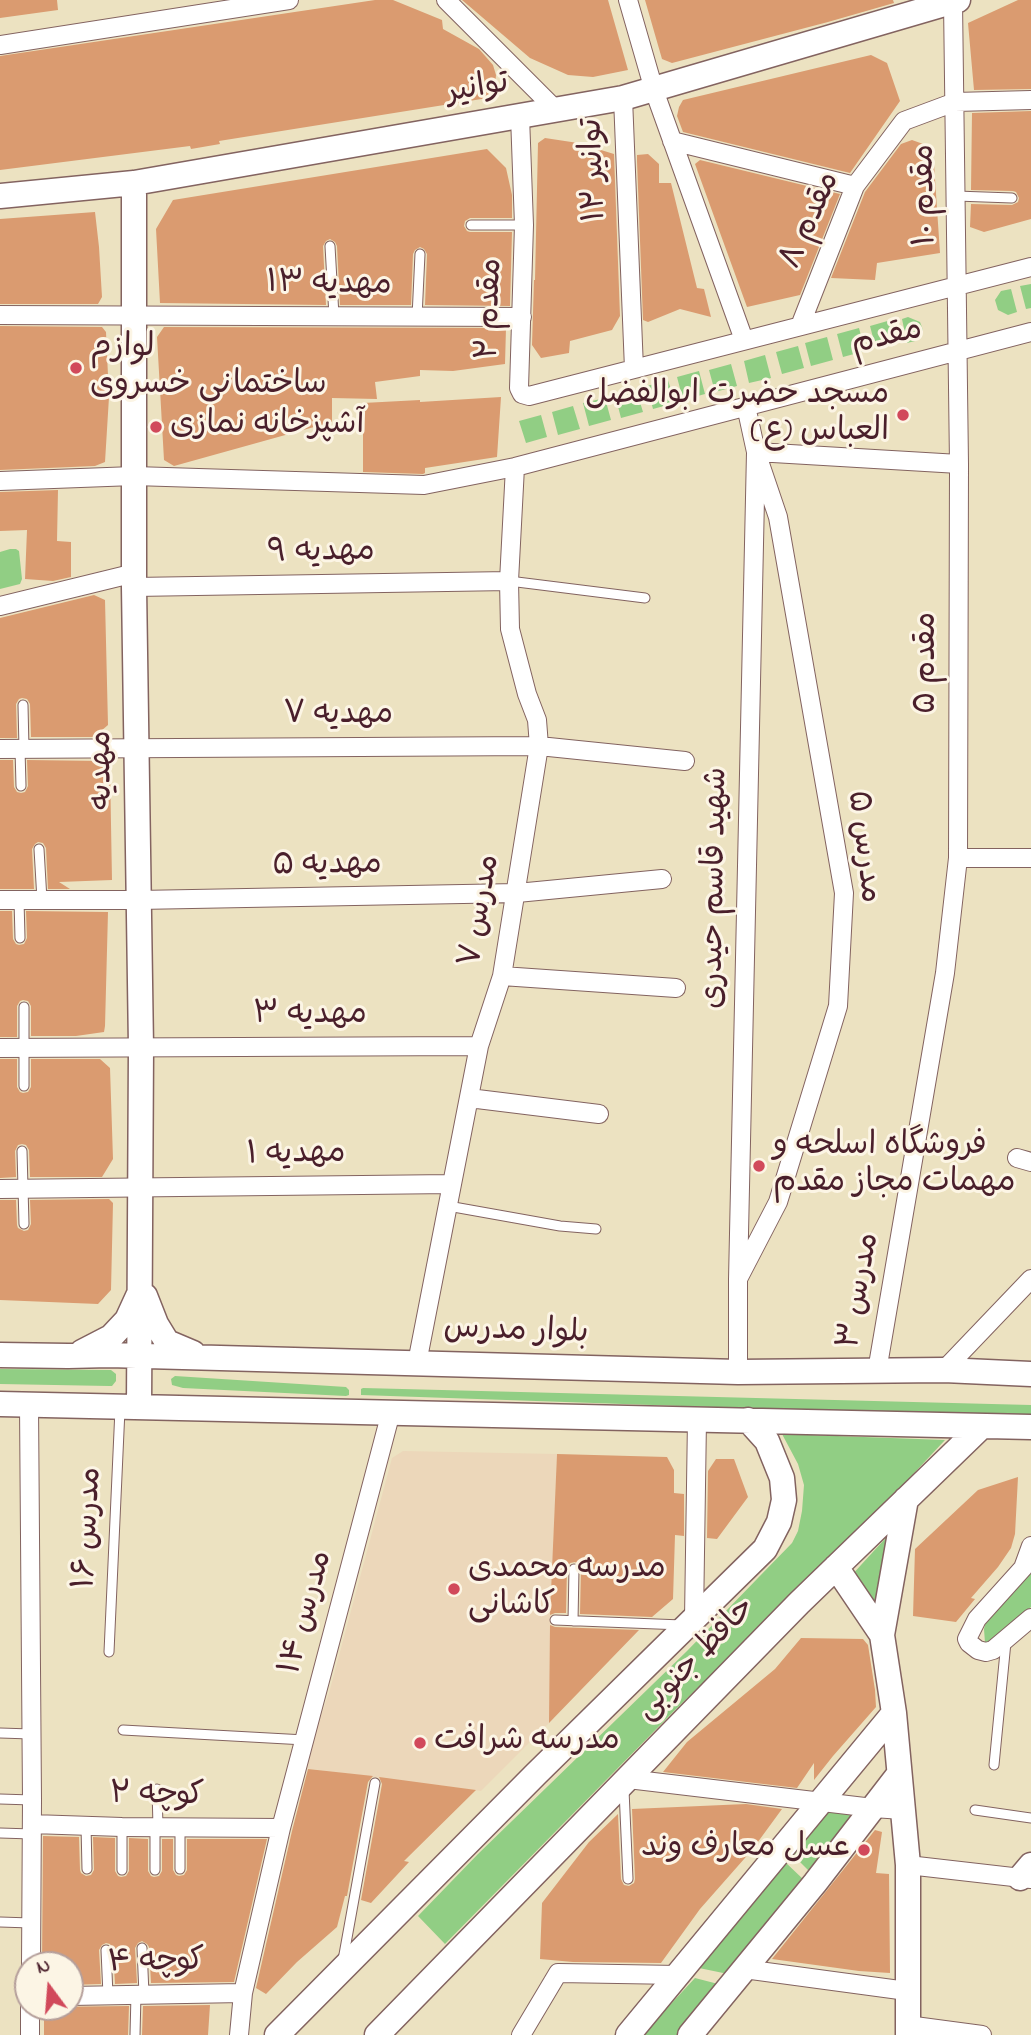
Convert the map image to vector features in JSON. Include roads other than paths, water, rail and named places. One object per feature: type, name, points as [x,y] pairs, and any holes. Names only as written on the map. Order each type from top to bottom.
[{"type":"street","points":[[0,45],[289,0]]},
{"type":"street","points":[[446,0],[556,110]]},
{"type":"street","points":[[628,0],[654,90],[744,340]]},
{"type":"street","name":"توانیر","points":[[0,196],[134,183],[623,98],[956,1]]},
{"type":"street","name":"مقدم ۱۰","points":[[956,1],[958,352]]},
{"type":"street","name":"توانیر ۱۲","points":[[623,98],[634,369]]},
{"type":"street","name":"مقدم ۸","points":[[800,326],[855,186],[904,121],[955,102],[1031,100]]},
{"type":"street","name":"مقدم ۲","points":[[520,116],[524,225],[519,388],[522,394]]},
{"type":"street","points":[[672,141],[855,186]]},
{"type":"street","name":"مهدیه","points":[[130,1407],[139,1356],[141,1047],[134,476],[134,183]]},
{"type":"street","name":"مقدم","points":[[522,394],[529,396],[1031,267]]},
{"type":"street","name":"مهدیه ۱۳","points":[[0,315],[522,317]]},
{"type":"street","name":"مقدم","points":[[0,481],[134,476],[424,485],[515,467],[1031,332]]},
{"type":"street","name":"مقدم ۵","points":[[946,973],[958,858],[958,352]]},
{"type":"street","name":"شهید قاسم حیدری","points":[[738,1372],[756,452],[746,406]]},
{"type":"street","points":[[756,452],[959,464]]},
{"type":"street","name":"مدرس ۵","points":[[738,1279],[778,1202],[838,1006],[844,893],[778,517],[756,452]]},
{"type":"street","name":"مدرس ۷","points":[[417,1363],[479,1046],[502,976],[539,746],[537,720],[527,694],[510,629],[509,581],[515,467]]},
{"type":"street","name":"مهدیه ۹","points":[[0,606],[135,580],[509,581]]},
{"type":"street","name":"مهدیه ۷","points":[[0,749],[539,746],[685,761]]},
{"type":"street","points":[[958,858],[1031,858]]},
{"type":"street","name":"مهدیه ۵","points":[[0,900],[517,893],[662,879]]},
{"type":"street","name":"مدرس ۳","points":[[877,1371],[946,973]]},
{"type":"street","points":[[502,976],[676,988]]},
{"type":"street","name":"مهدیه ۳","points":[[0,1048],[479,1046]]},
{"type":"street","points":[[469,1098],[599,1114]]},
{"type":"street","name":"مهدیه ۱","points":[[0,1189],[452,1184]]},
{"type":"street","points":[[944,1370],[1031,1279]]},
{"type":"street","points":[[68,1356],[92,1348],[111,1337],[127,1320],[138,1300],[140,1280]]},
{"type":"street","points":[[140,1280],[148,1308],[167,1342],[204,1357]]},
{"type":"street","name":"بلوار مدرس","points":[[0,1355],[204,1357],[738,1372],[944,1370],[1031,1374]]},
{"type":"street","points":[[0,1404],[1031,1427]]},
{"type":"street","points":[[29,1405],[31,1951]]},
{"type":"street","name":"مدرس ۱۴","points":[[239,2035],[243,1993],[281,1828],[391,1412]]},
{"type":"street","points":[[690,1622],[697,1419]]},
{"type":"street","name":"حافظ جنوبی","points":[[277,2035],[765,1549],[779,1522],[784,1500],[782,1477],[767,1441],[748,1420]]},
{"type":"street","name":"حافظ جنوبی","points":[[377,2035],[836,1567],[982,1426]]},
{"type":"street","points":[[906,1499],[881,1635],[894,1713],[908,1865],[904,2032],[982,2035]]},
{"type":"street","points":[[1031,1546],[1023,1567],[976,1619],[967,1639],[969,1643],[986,1652],[993,1650],[1031,1618]]},
{"type":"street","points":[[836,1567],[881,1635]]},
{"type":"street","points":[[628,2035],[894,1713]]},
{"type":"street","points":[[690,2035],[900,1774]]},
{"type":"street","points":[[626,1782],[903,1810]]},
{"type":"street","name":"کوچه ۲","points":[[32,1829],[86,1826],[281,1828]]},
{"type":"street","points":[[908,1865],[1027,1874]]},
{"type":"street","points":[[744,1969],[907,1991]]},
{"type":"street","points":[[521,2035],[558,1973],[678,1975]]},
{"type":"street","name":"کوچه ۴","points":[[84,1996],[243,1993]]},
{"type":"lane","points":[[956,196],[1012,198]]},
{"type":"lane","points":[[471,225],[524,225]]},
{"type":"lane","points":[[330,246],[334,316]]},
{"type":"lane","points":[[417,317],[420,254]]},
{"type":"lane","points":[[509,581],[645,598]]},
{"type":"lane","points":[[21,786],[23,705]]},
{"type":"lane","points":[[39,849],[42,900]]},
{"type":"lane","points":[[19,900],[20,938]]},
{"type":"lane","points":[[23,1007],[24,1086]]},
{"type":"lane","points":[[22,1151],[24,1224]]},
{"type":"lane","points":[[448,1206],[560,1226],[596,1229]]},
{"type":"lane","name":"مدرس ۱۶","points":[[109,1652],[130,1407]]},
{"type":"lane","points":[[573,1621],[574,1569]]},
{"type":"lane","points":[[555,1620],[690,1622]]},
{"type":"lane","points":[[994,1765],[1006,1640]]},
{"type":"lane","points":[[123,1730],[305,1740]]},
{"type":"lane","points":[[0,1733],[31,1734]]},
{"type":"lane","points":[[626,1782],[628,1879]]},
{"type":"lane","points":[[341,1970],[375,1783]]},
{"type":"lane","points":[[155,1870],[157,1789]]},
{"type":"lane","points":[[0,1799],[32,1800]]},
{"type":"lane","points":[[975,1810],[1031,1818]]},
{"type":"lane","points":[[86,1826],[86,1869]]},
{"type":"lane","points":[[122,1827],[122,1870]]},
{"type":"lane","points":[[180,1827],[180,1870]]},
{"type":"lane","points":[[0,1832],[32,1829]]},
{"type":"lane","points":[[0,1922],[31,1923]]},
{"type":"lane","points":[[135,2035],[142,1948]]},
{"type":"lane","points":[[106,1950],[108,1995]]},
{"type":"place","name":"لوازم ساختمانی خسروی","points":[[76,368]]},
{"type":"place","name":"مسجد حضرت ابوالفضل العباس (ع)","points":[[903,415]]},
{"type":"place","name":"آشپزخانه نمازی","points":[[156,427]]},
{"type":"place","name":"فروشگاه اسلحه و مهمات مجاز مقدم","points":[[759,1166]]},
{"type":"place","name":"مدرسه محمدی کاشانی","points":[[454,1589]]},
{"type":"place","name":"مدرسه شرافت","points":[[420,1743]]},
{"type":"place","name":"عسل معارف وند","points":[[864,1850]]}]
